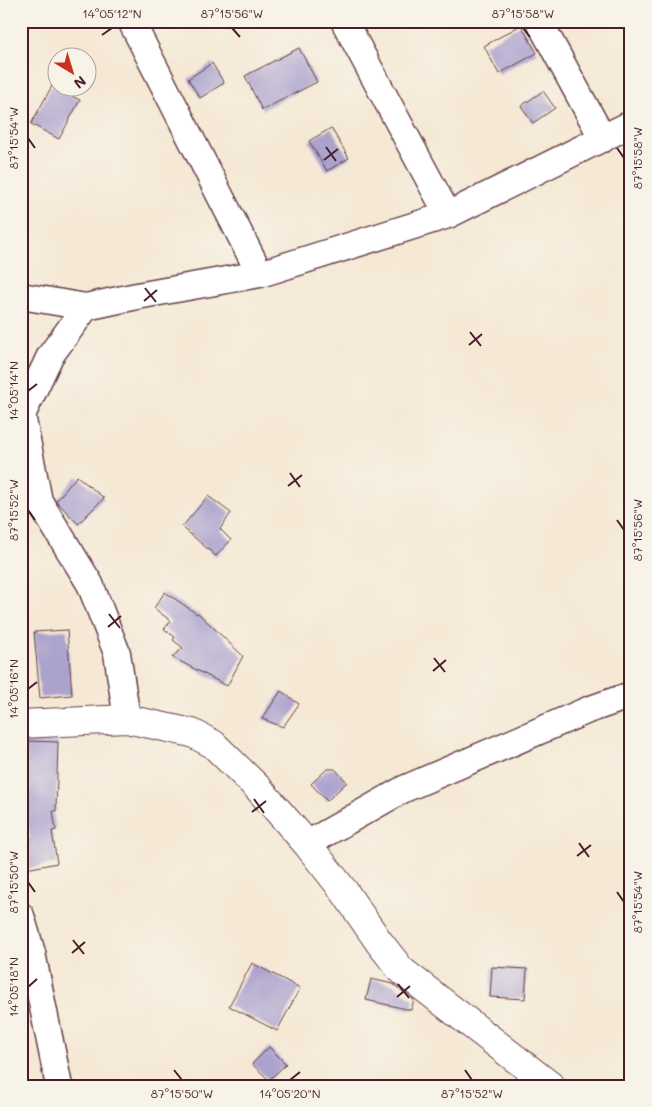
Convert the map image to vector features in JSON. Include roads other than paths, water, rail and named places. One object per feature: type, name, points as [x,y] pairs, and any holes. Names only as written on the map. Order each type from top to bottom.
[{"type":"street","points":[[131,21],[260,274]]},
{"type":"street","points":[[344,21],[448,215]]},
{"type":"street","points":[[539,21],[603,139]]},
{"type":"street","points":[[21,296],[86,307],[260,274],[448,215],[631,124]]},
{"type":"street","points":[[86,307],[50,356],[22,414],[39,501],[90,584],[117,653],[127,719]]},
{"type":"street","points":[[307,844],[404,789],[588,710],[631,695]]},
{"type":"street","points":[[21,724],[127,719],[192,733],[213,744],[258,788],[307,844],[344,890],[379,942],[401,970],[530,1076],[552,1086]]},
{"type":"street","points":[[21,916],[32,953],[59,1086]]}]
